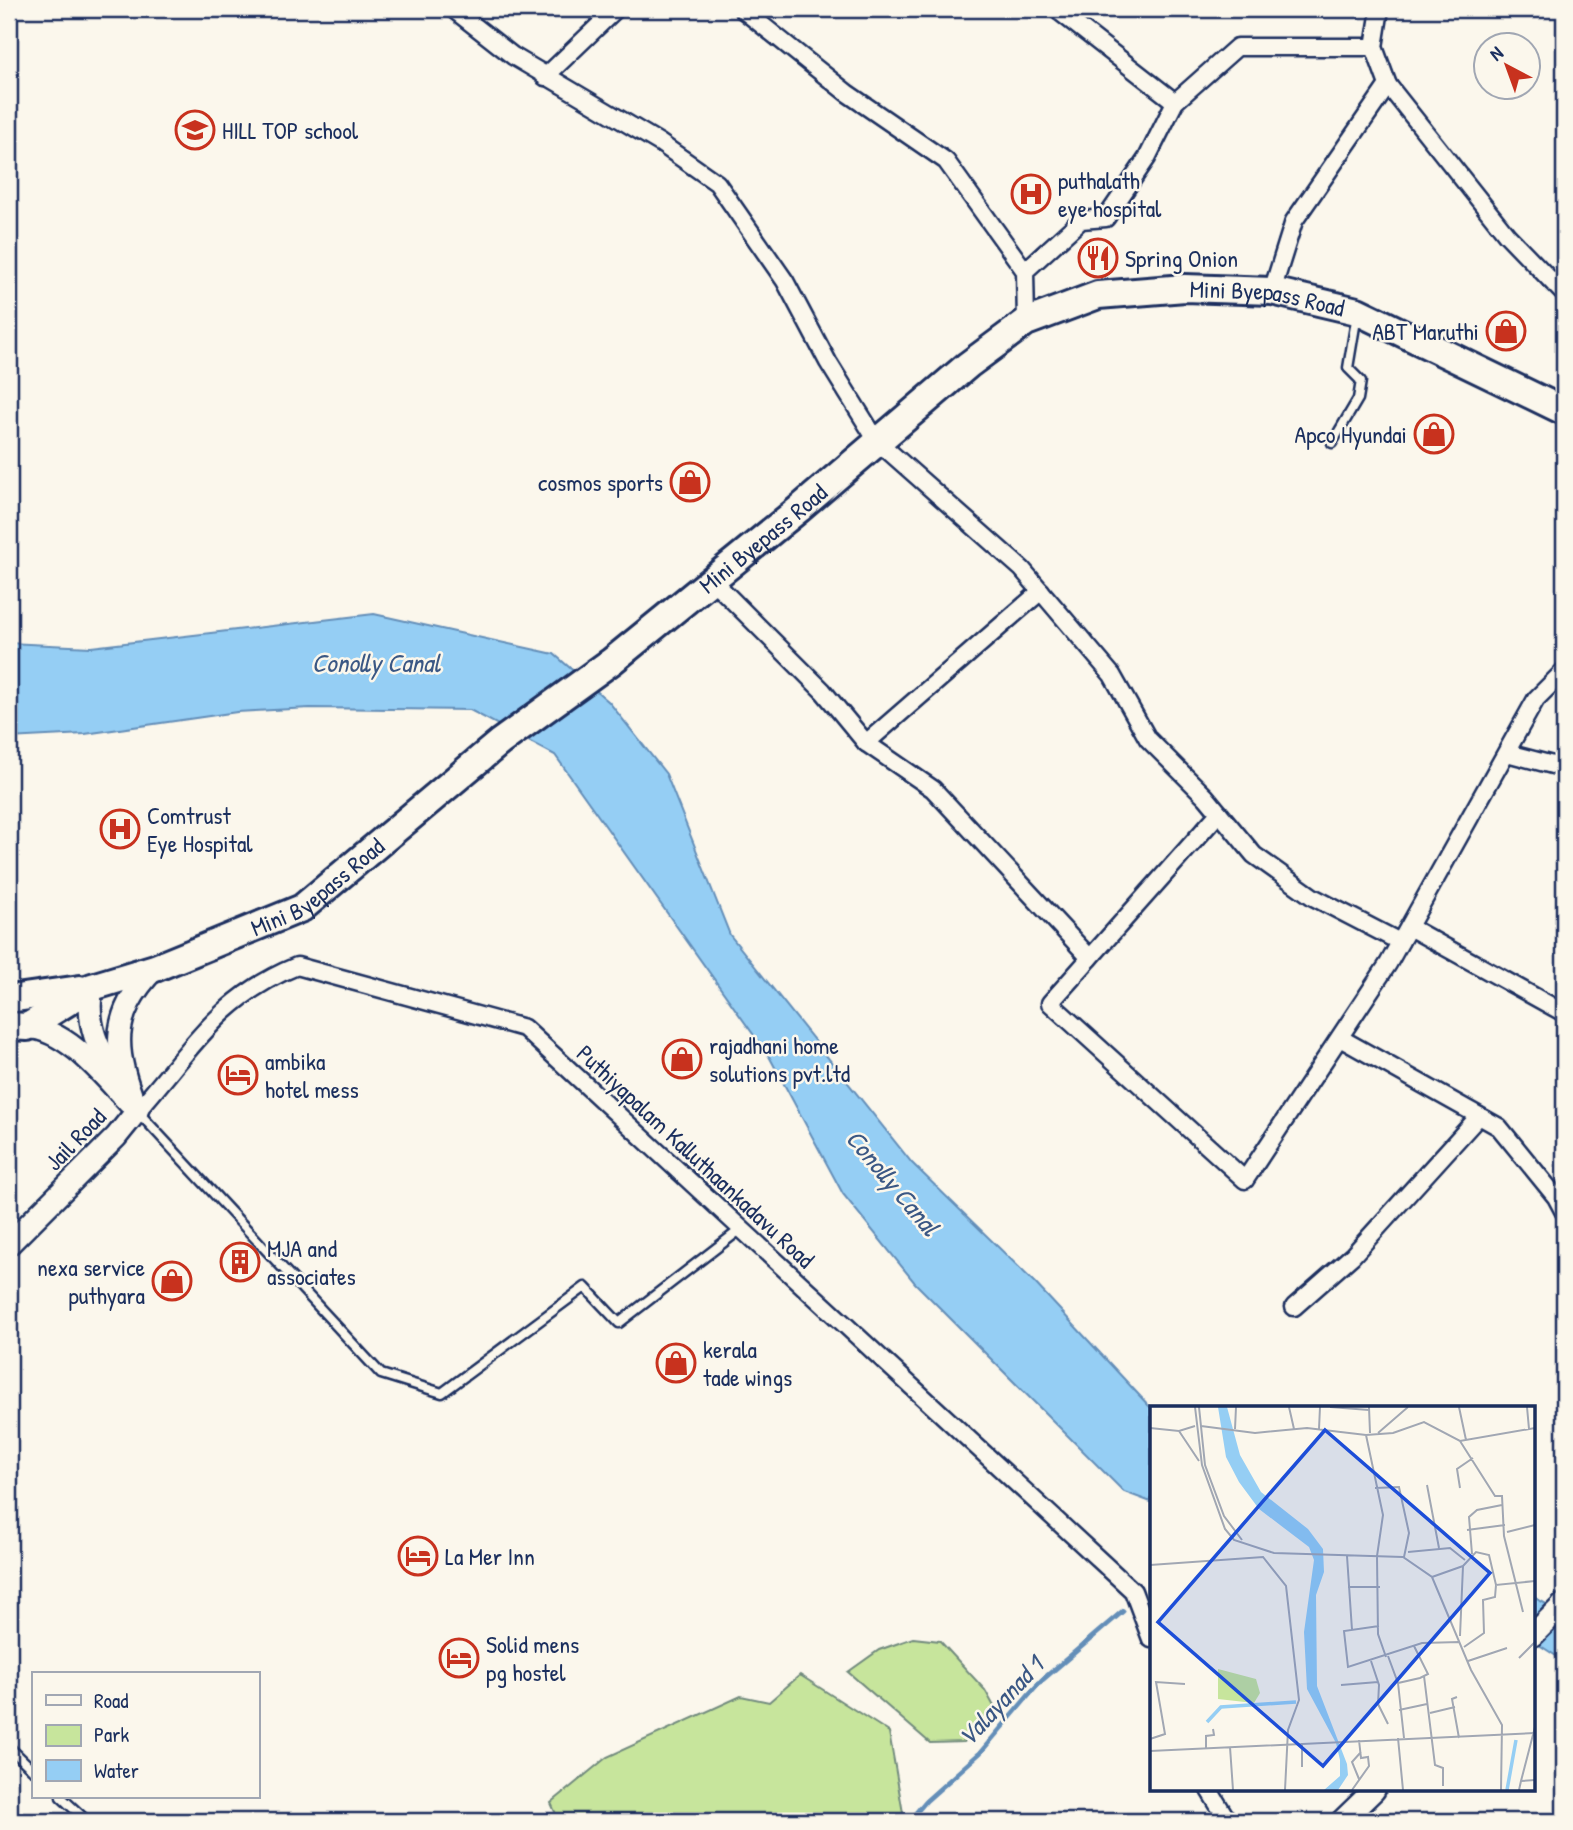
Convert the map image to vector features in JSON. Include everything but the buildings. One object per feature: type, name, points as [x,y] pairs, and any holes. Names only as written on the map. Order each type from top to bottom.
[{"type":"main road","name":"Mini Byepass Road","points":[[18,1027],[92,987],[155,968],[302,908],[500,742],[611,661],[877,441],[1026,322],[1098,295],[1185,288],[1272,291],[1357,311],[1564,411]]},
{"type":"main road","points":[[9,999],[92,987]]},
{"type":"street","points":[[453,9],[545,77],[660,143],[717,183],[785,281],[828,362],[877,441],[1022,569],[1112,675],[1148,739],[1219,813],[1254,855],[1303,890],[1400,942]]},
{"type":"street","points":[[545,77],[616,9]]},
{"type":"street","points":[[741,9],[847,93],[946,160],[1025,271],[1026,322]]},
{"type":"street","points":[[1056,9],[1175,102]]},
{"type":"street","points":[[1380,9],[1374,47],[1388,85],[1507,235],[1564,294]]},
{"type":"street","points":[[1025,271],[1081,220],[1106,218],[1147,158],[1175,102],[1237,47],[1374,47]]},
{"type":"street","points":[[1272,291],[1294,221],[1388,85]]},
{"type":"street","points":[[712,580],[823,691],[866,743],[933,789],[1090,958]]},
{"type":"street","points":[[866,743],[1041,592]]},
{"type":"street","points":[[1219,813],[1050,1003],[1245,1180],[1400,942],[1536,699],[1564,671]]},
{"type":"street","points":[[1507,753],[1564,768]]},
{"type":"street","points":[[1409,927],[1564,1013]]},
{"type":"street","name":"Puthiyapalam Kalluthaankadavu Road","points":[[137,1111],[211,1022],[265,979],[297,966],[524,1028],[1133,1591],[1150,1636]]},
{"type":"street","points":[[137,1111],[122,1072],[119,1028],[125,1006],[155,968]]},
{"type":"street","points":[[92,987],[88,1009],[91,1028],[109,1067],[137,1111]]},
{"type":"street","name":"Jail Road","points":[[9,1244],[116,1137],[137,1111],[98,1069],[45,1028],[18,1027]]},
{"type":"street","points":[[1339,1038],[1499,1127],[1560,1194],[1564,1212]]},
{"type":"street","points":[[1294,1307],[1352,1256],[1479,1116]]},
{"type":"street","points":[[1534,1634],[1564,1604]]},
{"type":"street","points":[[1210,1792],[1228,1821]]},
{"type":"street","points":[[1352,1818],[1372,1792]]},
{"type":"lane","points":[[1332,443],[1358,399],[1361,381],[1348,368],[1357,311]]},
{"type":"lane","points":[[137,1111],[381,1374],[442,1393],[585,1287],[619,1323],[741,1229]]},
{"type":"lane","points":[[9,1747],[32,1769]]},
{"type":"lane","points":[[62,1798],[87,1821]]},
{"type":"green space","points":[[913,1638],[940,1641],[985,1690],[996,1710],[964,1742],[930,1743],[848,1672],[879,1650]]},
{"type":"green space","points":[[800,1675],[889,1732],[903,1813],[895,1821],[559,1821],[551,1803],[607,1757],[741,1696],[769,1702]]},
{"type":"water","name":"Conolly Canal","points":[[374,614],[554,654],[609,702],[666,774],[730,935],[912,1163],[1034,1282],[1150,1407],[1150,1502],[1124,1492],[915,1283],[843,1194],[770,1058],[555,755],[470,710],[310,708],[237,712],[85,734],[9,738],[9,643],[91,647]]},
{"type":"water","points":[[1534,1598],[1564,1613],[1564,1661],[1534,1642]]},
{"type":"waterway","name":"Valayanad 1","points":[[909,1821],[926,1801],[980,1753],[1041,1681],[1123,1611]]},
{"type":"place","name":"HILL TOP school","points":[[195,130]]},
{"type":"place","name":"puthalath eye hospital","points":[[1031,194]]},
{"type":"place","name":"Spring Onion","points":[[1098,258]]},
{"type":"place","name":"ABT Maruthi","points":[[1506,331]]},
{"type":"place","name":"Apco Hyundai","points":[[1434,434]]},
{"type":"place","name":"cosmos sports","points":[[690,482]]},
{"type":"place","name":"Comtrust Eye Hospital","points":[[120,829]]},
{"type":"place","name":"rajadhani home solutions pvt.ltd","points":[[682,1059]]},
{"type":"place","name":"ambika hotel mess","points":[[238,1075]]},
{"type":"place","name":"MJA and associates","points":[[240,1262]]},
{"type":"place","name":"nexa service puthyara","points":[[172,1281]]},
{"type":"place","name":"kerala tade wings","points":[[676,1363]]},
{"type":"place","name":"La Mer Inn","points":[[418,1556]]},
{"type":"place","name":"Solid mens pg hostel","points":[[459,1658]]}]
